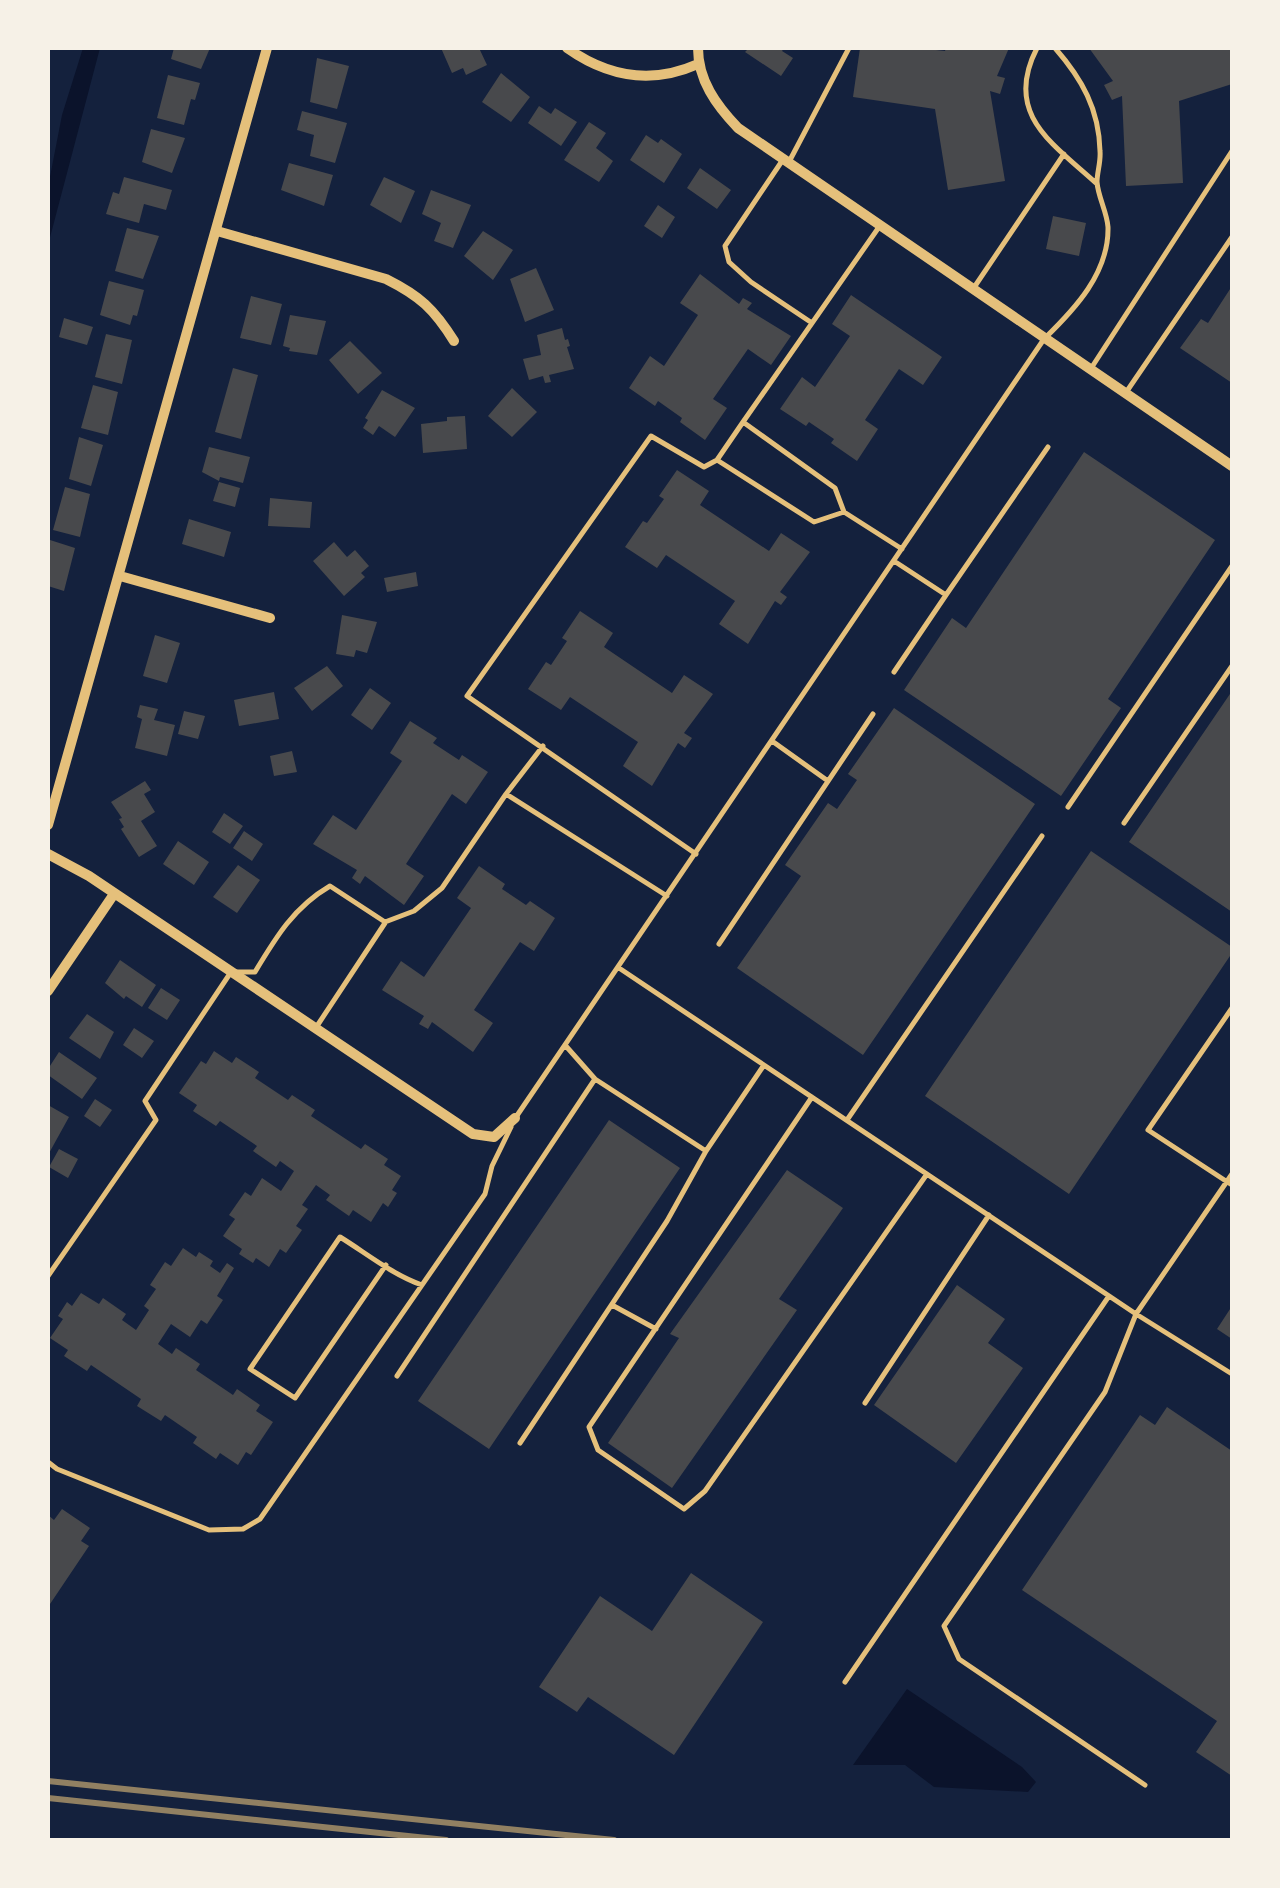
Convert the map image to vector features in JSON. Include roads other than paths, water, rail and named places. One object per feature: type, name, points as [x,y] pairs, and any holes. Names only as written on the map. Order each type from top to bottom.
[{"type":"street","points":[[48,825],[267,48]]},
{"type":"street","points":[[568,48],[592,65],[619,75],[647,77],[698,64]]},
{"type":"street","points":[[698,48],[698,64],[707,87],[726,115],[786,162],[1232,466]]},
{"type":"street","points":[[217,231],[386,279],[436,312],[454,341]]},
{"type":"street","points":[[120,576],[270,618]]},
{"type":"street","points":[[48,854],[88,876],[472,1134],[494,1137],[515,1118]]},
{"type":"street","points":[[48,991],[114,894]]},
{"type":"lane","points":[[812,323],[751,282],[729,262],[725,246],[786,162],[849,48]]},
{"type":"lane","points":[[1037,48],[1026,69],[1026,106],[1040,130],[1097,184]]},
{"type":"lane","points":[[48,1462],[209,1530],[244,1529],[260,1519],[485,1194],[492,1166],[515,1118],[1044,339],[1088,290],[1103,258],[1108,226],[1097,184],[1101,156],[1098,117],[1084,86],[1055,48]]},
{"type":"lane","points":[[1090,370],[1232,151]]},
{"type":"lane","points":[[972,290],[1064,154]]},
{"type":"lane","points":[[696,854],[467,696],[651,436],[704,467],[717,460],[879,226]]},
{"type":"lane","points":[[1126,394],[1232,236]]},
{"type":"lane","points":[[743,422],[835,488],[844,512],[902,549]]},
{"type":"lane","points":[[894,672],[1048,447]]},
{"type":"lane","points":[[717,460],[814,522],[844,512]]},
{"type":"lane","points":[[894,561],[946,595]]},
{"type":"lane","points":[[1068,807],[1232,566]]},
{"type":"lane","points":[[1124,823],[1232,666]]},
{"type":"lane","points":[[719,944],[873,714]]},
{"type":"lane","points":[[772,741],[828,781]]},
{"type":"lane","points":[[315,1029],[385,922],[414,911],[442,888],[543,746]]},
{"type":"lane","points":[[506,794],[667,896]]},
{"type":"lane","points":[[847,1120],[1042,836]]},
{"type":"lane","points":[[48,1276],[156,1120],[145,1101],[231,972],[256,972],[286,922],[308,898],[330,886],[385,922]]},
{"type":"lane","points":[[619,968],[1232,1374]]},
{"type":"lane","points":[[1230,1183],[1148,1130],[1232,1008]]},
{"type":"lane","points":[[566,1045],[595,1079],[706,1151]]},
{"type":"lane","points":[[520,1443],[668,1222],[706,1151],[764,1065]]},
{"type":"lane","points":[[397,1376],[595,1079]]},
{"type":"lane","points":[[812,1097],[590,1428],[598,1450],[684,1509],[705,1491],[927,1174]]},
{"type":"lane","points":[[1146,1785],[959,1660],[944,1626],[1104,1392],[1136,1314],[1230,1183],[1232,1174]]},
{"type":"lane","points":[[865,1403],[989,1215]]},
{"type":"lane","points":[[386,1264],[295,1398],[250,1369],[340,1237],[422,1285]]},
{"type":"lane","points":[[845,1682],[1109,1296]]},
{"type":"lane","points":[[612,1305],[656,1329]]},
{"type":"water","points":[[83,48],[100,48],[48,245],[48,187],[62,115]]},
{"type":"water","points":[[907,1689],[1022,1767],[1036,1782],[1028,1792],[934,1787],[905,1765],[853,1765]]},
{"type":"railway","points":[[48,1781],[614,1840]]},
{"type":"railway","points":[[48,1798],[446,1840]]}]
